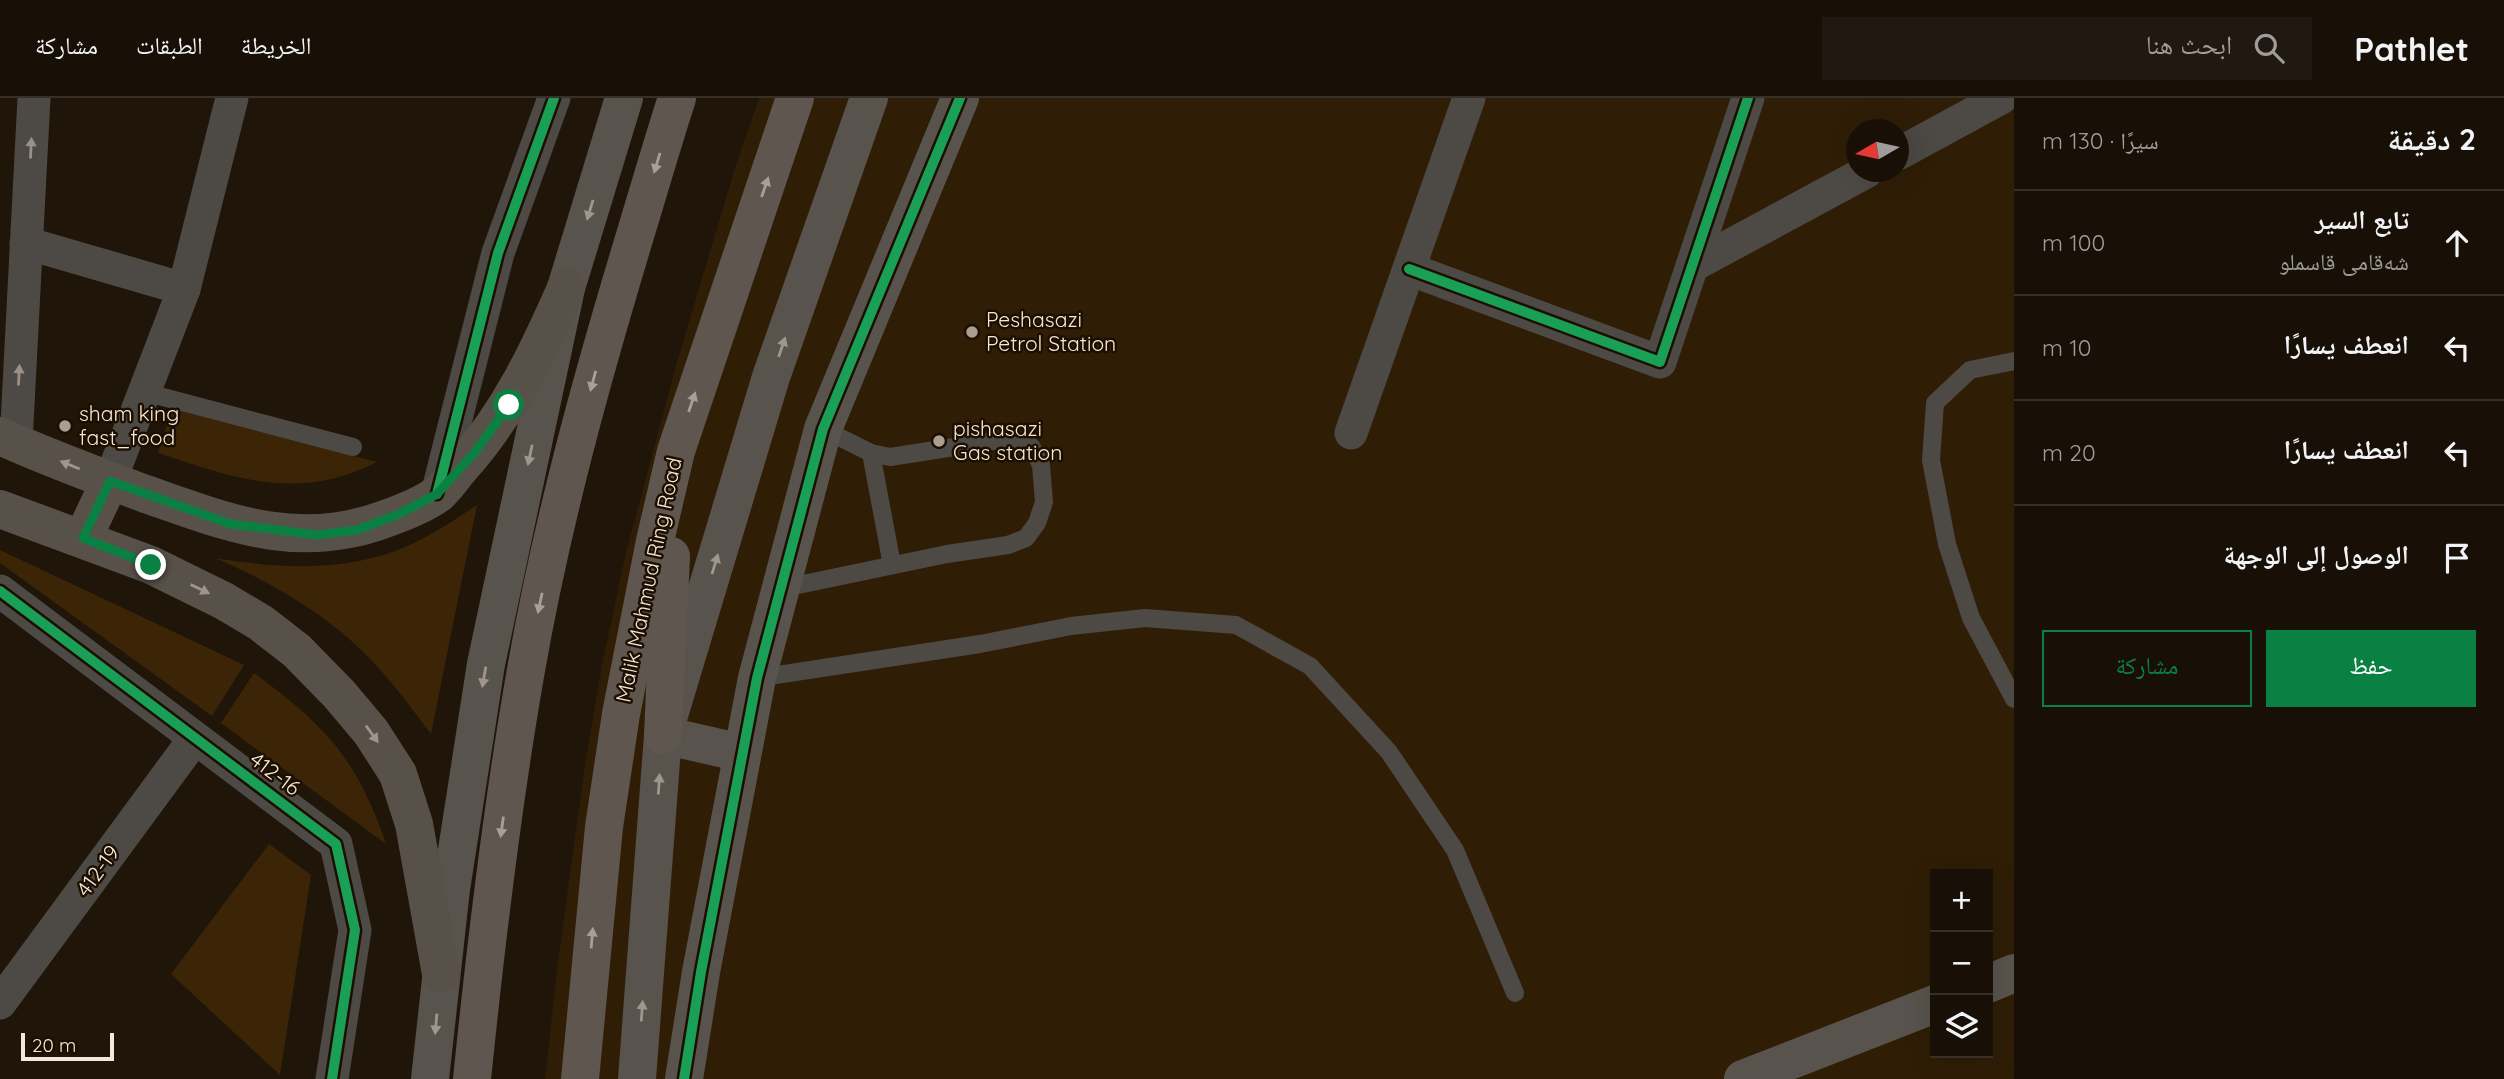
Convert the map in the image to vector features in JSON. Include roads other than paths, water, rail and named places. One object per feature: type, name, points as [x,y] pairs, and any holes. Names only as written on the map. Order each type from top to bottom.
[{"type":"highway","points":[[472,1079],[489,918],[526,668],[542,591],[602,345],[677,98]]},
{"type":"highway","name":"Malik Mahmud Ring Road","points":[[580,1079],[595,908],[611,776],[638,626],[676,451],[795,98]]},
{"type":"highway","points":[[663,735],[676,451]]},
{"type":"main road","points":[[430,1079],[461,817],[486,664],[566,288],[624,98]]},
{"type":"main road","points":[[637,1079],[663,735],[771,377],[869,98]]},
{"type":"main road","points":[[684,1079],[698,984],[757,678],[823,429],[960,98]]},
{"type":"main road","points":[[8,439],[110,481],[230,524],[317,535],[357,530],[399,514],[437,494],[475,452],[509,405],[539,350],[566,288]]},
{"type":"main road","points":[[83,538],[110,481]]},
{"type":"main road","points":[[0,509],[151,565],[224,601],[261,623],[297,650],[339,694],[371,732],[398,774],[414,824],[441,974]]},
{"type":"main road","points":[[663,735],[742,753]]},
{"type":"main road","points":[[1993,982],[2014,973]]},
{"type":"main road","points":[[1743,1079],[1930,1006]]},
{"type":"street","points":[[8,439],[11,333],[26,243],[34,98]]},
{"type":"street","points":[[437,494],[498,253],[554,98]]},
{"type":"street","points":[[1352,433],[1469,98]]},
{"type":"street","points":[[1409,269],[1660,362],[1748,98]]},
{"type":"street","points":[[1909,149],[2001,98]]},
{"type":"street","points":[[110,481],[184,289],[223,102]]},
{"type":"street","points":[[1692,266],[1847,182]]},
{"type":"street","points":[[26,243],[184,289]]},
{"type":"street","name":"412-16","points":[[4,602],[195,738],[336,845],[355,930],[332,1079]]},
{"type":"street","name":"412-19","points":[[0,1003],[195,738]]},
{"type":"lane","points":[[2014,361],[1970,370],[1935,403],[1931,460],[1947,544],[1971,618],[2014,699]]},
{"type":"lane","points":[[144,391],[353,447]]},
{"type":"lane","points":[[779,589],[892,565],[1008,545],[1026,538],[1037,523],[1044,502],[1041,466],[1031,446],[1013,440],[890,457],[871,453],[823,429]]},
{"type":"lane","points":[[871,453],[892,565]]},
{"type":"lane","points":[[757,678],[980,644],[1083,625],[1145,618],[1236,625],[1310,666],[1389,752],[1455,850],[1515,993]]},
{"type":"place","name":"Peshasazi Petrol Station","points":[[972,332]]},
{"type":"place","name":"sham king fast_food","points":[[65,426]]},
{"type":"place","name":"pishasazi Gas station","points":[[939,441]]}]
